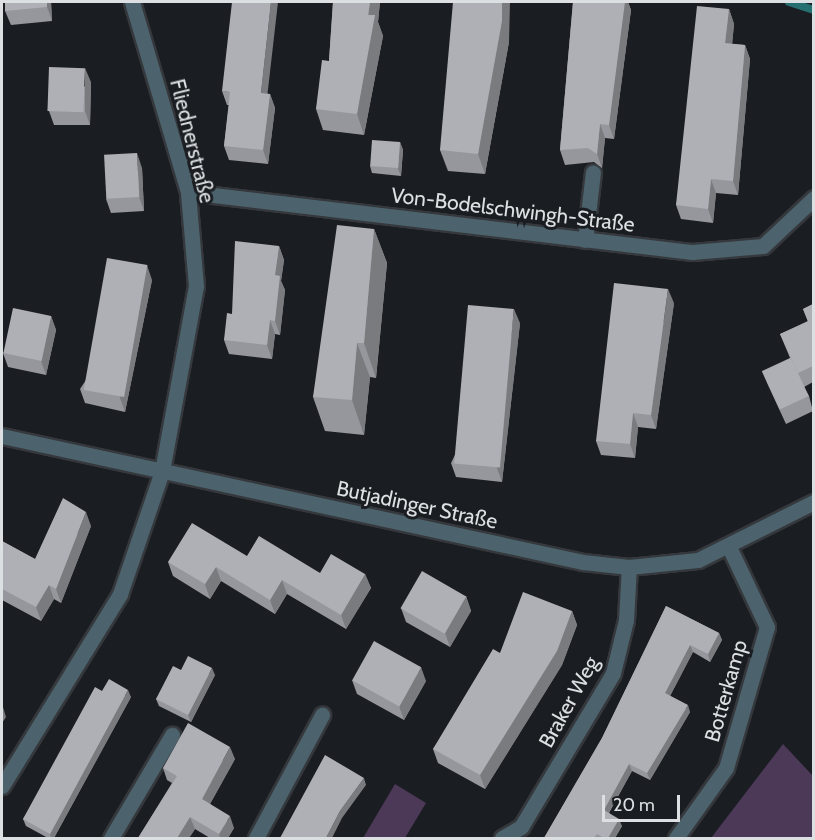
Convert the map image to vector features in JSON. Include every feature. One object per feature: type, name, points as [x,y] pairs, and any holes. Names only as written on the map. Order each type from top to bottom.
[{"type":"street","name":"Fliednerstraße","points":[[2,786],[120,594],[162,471],[196,286],[188,192],[132,2]]},
{"type":"street","points":[[585,240],[593,172]]},
{"type":"street","name":"Von-Bodelschwingh-Straße","points":[[188,192],[692,252],[763,246],[813,198]]},
{"type":"street","name":"Butjadinger Straße","points":[[2,436],[584,562],[629,567],[698,560],[730,549],[813,502]]},
{"type":"street","name":"Botterkamp","points":[[676,838],[726,768],[767,627],[730,549]]},
{"type":"street","name":"Braker Weg","points":[[502,838],[521,826],[613,673],[626,620],[629,567]]},
{"type":"street","points":[[256,838],[322,715]]},
{"type":"street","points":[[111,838],[172,735]]},
{"type":"shaded area","points":[[783,744],[813,776],[813,838],[711,838]]},
{"type":"shaded area","points":[[395,784],[426,803],[405,838],[363,838]]},
{"type":"building","points":[[5,2],[47,2],[47,7],[5,11]]},
{"type":"building","points":[[232,2],[271,2],[261,93],[270,94],[263,150],[224,146],[230,92],[222,91]]},
{"type":"building","points":[[333,2],[370,2],[368,15],[375,15],[357,114],[316,109],[322,60],[329,61]]},
{"type":"building","points":[[453,2],[502,2],[502,21],[478,154],[440,150]]},
{"type":"building","points":[[573,2],[625,2],[609,125],[600,124],[597,154],[588,148],[560,150]]},
{"type":"building","points":[[697,6],[729,9],[725,43],[745,45],[733,181],[711,179],[708,209],[676,205]]},
{"type":"building","points":[[49,67],[85,68],[83,112],[47,111]]},
{"type":"building","points":[[372,140],[400,142],[398,168],[370,166]]},
{"type":"building","points":[[137,153],[139,197],[106,199],[104,155]]},
{"type":"building","points":[[337,225],[374,229],[364,343],[357,343],[352,400],[313,397]]},
{"type":"building","points":[[235,241],[279,246],[275,275],[280,276],[275,321],[270,320],[267,345],[224,340],[227,313],[232,314]]},
{"type":"building","points":[[107,258],[147,265],[124,397],[84,390]]},
{"type":"building","points":[[614,283],[668,289],[651,415],[633,413],[630,444],[596,441]]},
{"type":"building","points":[[813,304],[813,366],[798,373],[780,334],[808,321],[803,309]]},
{"type":"building","points":[[468,305],[514,309],[500,467],[454,463]]},
{"type":"building","points":[[13,308],[51,316],[42,361],[3,353]]},
{"type":"building","points":[[791,358],[809,396],[780,410],[762,372]]},
{"type":"building","points":[[63,498],[86,512],[56,589],[49,585],[36,607],[2,589],[2,541],[35,559]]},
{"type":"building","points":[[192,523],[247,556],[259,536],[320,573],[331,554],[365,574],[341,615],[282,580],[270,600],[216,567],[205,584],[168,562]]},
{"type":"building","points":[[422,571],[466,596],[445,634],[400,608]]},
{"type":"building","points":[[523,592],[572,611],[557,651],[480,775],[433,749],[493,649],[500,653]]},
{"type":"building","points":[[666,606],[719,633],[708,654],[690,645],[665,693],[688,705],[647,773],[629,764],[604,810],[619,819],[608,838],[597,834],[594,838],[544,838],[602,738]]},
{"type":"building","points":[[374,641],[421,667],[399,707],[352,680]]},
{"type":"building","points":[[188,656],[212,668],[188,715],[156,699],[173,666],[181,670]]},
{"type":"building","points":[[109,679],[128,690],[50,834],[23,819],[95,687],[102,691]]},
{"type":"building","points":[[188,723],[230,747],[202,799],[230,816],[219,834],[190,817],[177,838],[138,838],[177,776],[163,768]]},
{"type":"building","points":[[325,755],[364,778],[340,811],[326,838],[280,838]]},
{"type":"waterway","points":[[789,2],[814,10]]}]
